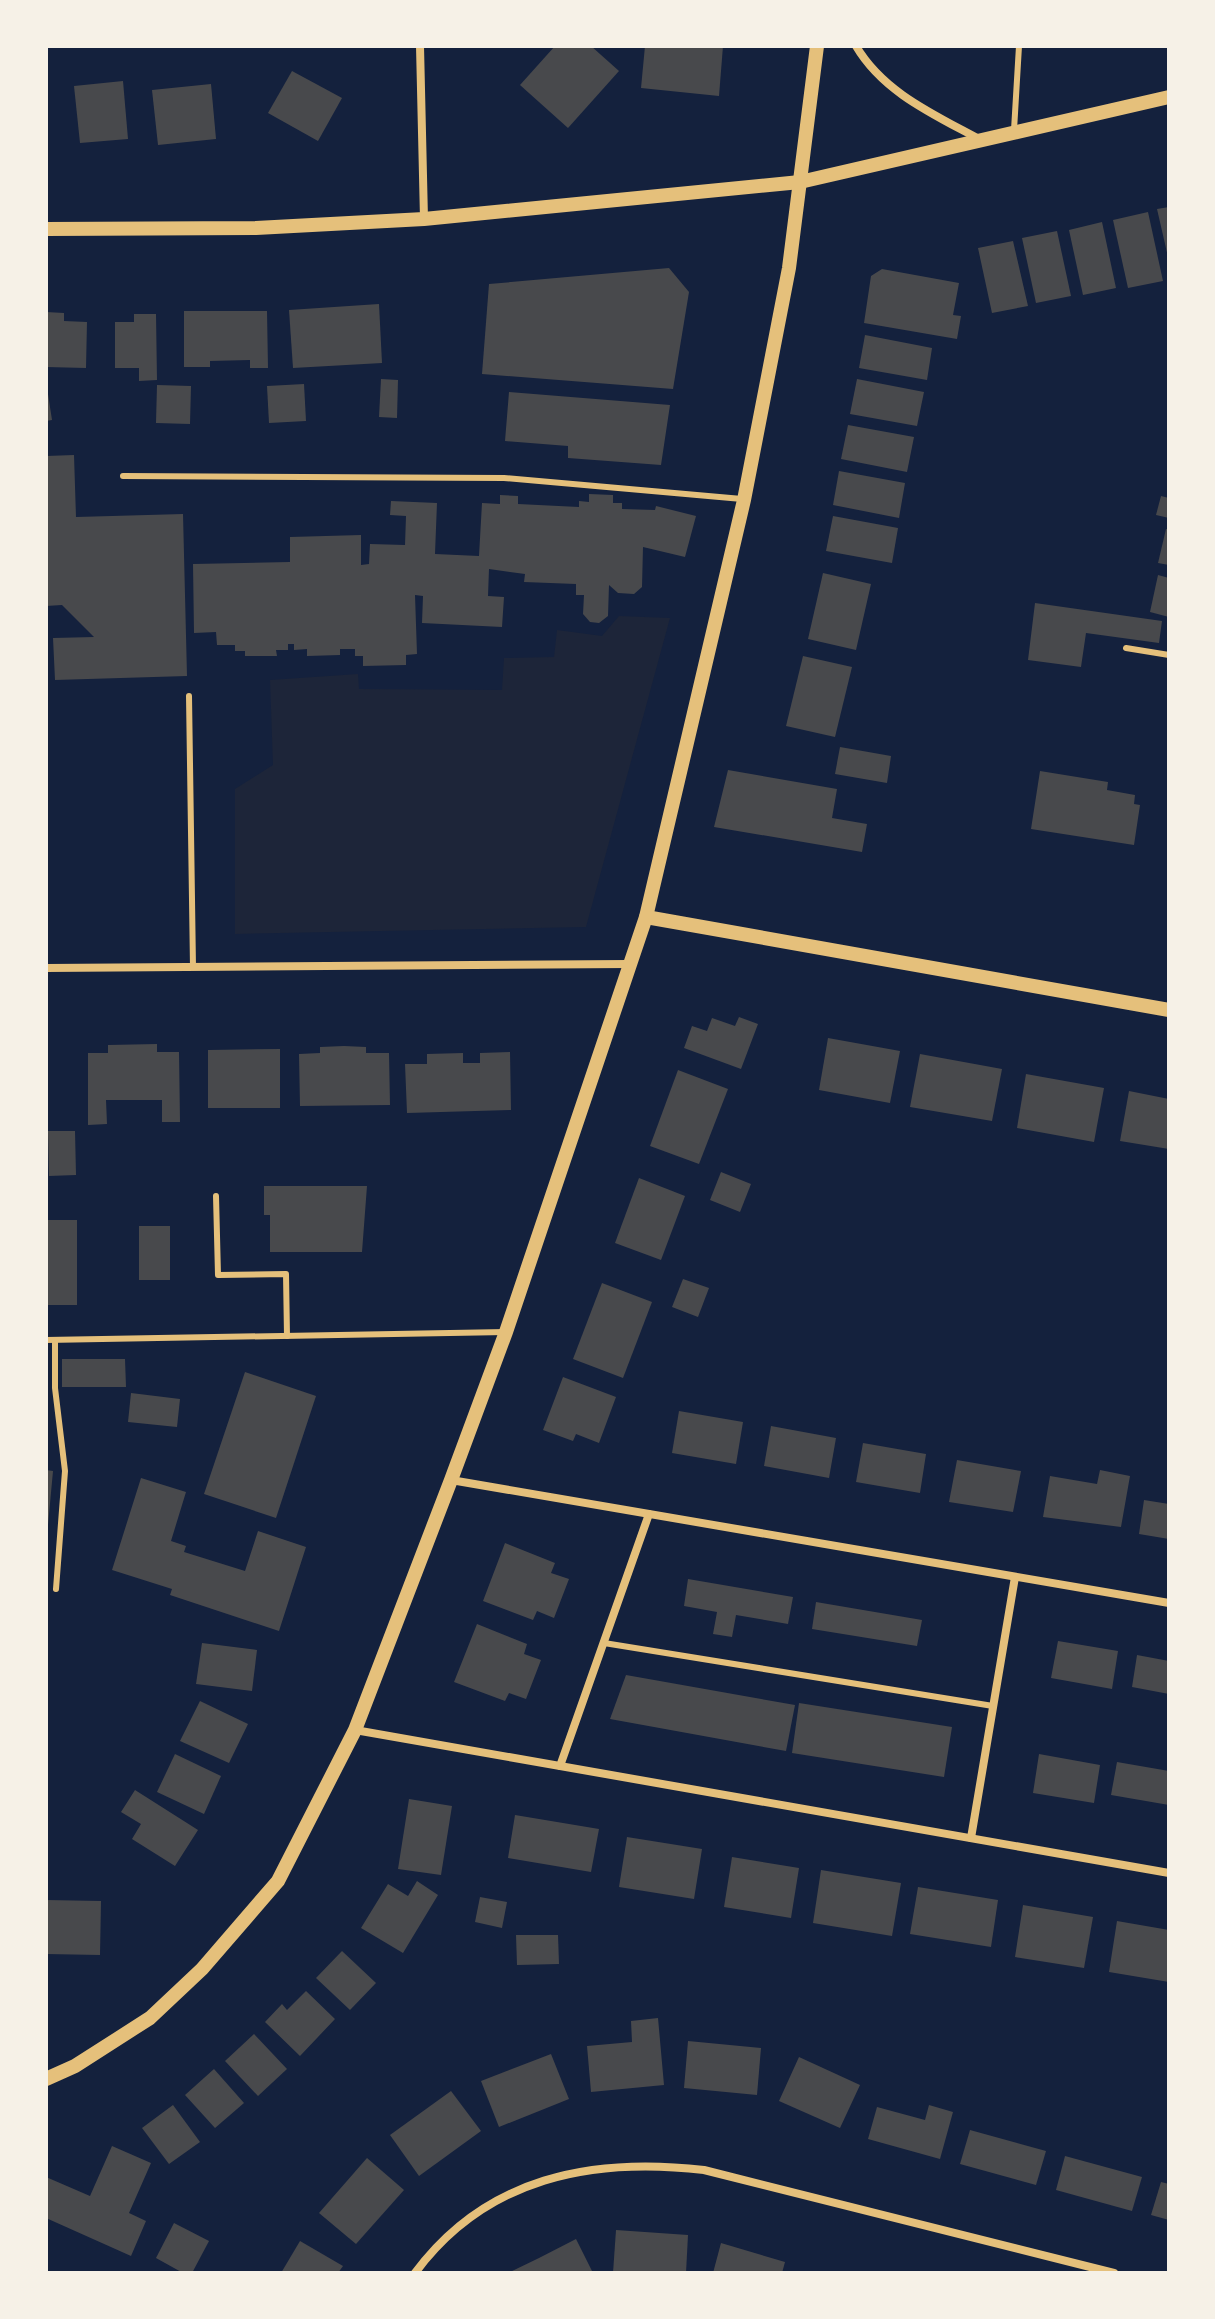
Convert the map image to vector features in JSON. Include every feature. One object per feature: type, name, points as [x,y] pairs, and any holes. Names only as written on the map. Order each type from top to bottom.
[{"type":"street","points":[[420,46],[424,219]]},
{"type":"street","points":[[46,2079],[75,2066],[150,2018],[211,1958],[278,1881],[355,1730],[451,1480],[506,1332],[646,917],[744,500],[789,268],[817,46]]},
{"type":"street","points":[[856,46],[871,72],[924,109],[979,139]]},
{"type":"street","points":[[46,229],[256,228],[424,219],[800,182],[1169,97]]},
{"type":"street","points":[[646,917],[1169,1010]]},
{"type":"street","points":[[46,968],[629,964]]},
{"type":"street","points":[[451,1480],[1169,1603]]},
{"type":"street","points":[[560,1766],[649,1514]]},
{"type":"street","points":[[971,1838],[1015,1577]]},
{"type":"street","points":[[355,1730],[1169,1873]]},
{"type":"street","points":[[415,2273],[439,2241],[515,2190],[579,2170],[647,2164],[704,2170],[1114,2273]]},
{"type":"lane","points":[[1014,131],[1019,46]]},
{"type":"lane","points":[[123,476],[504,478],[744,500]]},
{"type":"lane","points":[[1126,648],[1169,655]]},
{"type":"lane","points":[[189,696],[193,967]]},
{"type":"lane","points":[[216,1196],[218,1275],[286,1274],[287,1336]]},
{"type":"lane","points":[[46,1340],[506,1332]]},
{"type":"lane","points":[[55,1340],[55,1388],[65,1471],[56,1589]]},
{"type":"lane","points":[[604,1643],[993,1706]]},
{"type":"shaded area","points":[[619,616],[670,618],[586,927],[235,934],[235,789],[273,765],[270,680],[358,674],[359,689],[502,690],[504,658],[554,657],[557,630],[602,636]]},
{"type":"building","points":[[555,46],[591,46],[619,71],[568,128],[520,85]]},
{"type":"building","points":[[645,46],[723,46],[719,96],[641,88]]},
{"type":"building","points":[[292,71],[342,98],[318,141],[268,113]]},
{"type":"building","points":[[123,81],[128,139],[80,143],[74,86]]},
{"type":"building","points":[[211,84],[216,139],[158,145],[152,90]]},
{"type":"building","points":[[1169,207],[1169,257],[1168,257],[1157,209]]},
{"type":"building","points":[[1148,212],[1163,281],[1128,288],[1113,220]]},
{"type":"building","points":[[1102,222],[1116,288],[1083,295],[1069,230]]},
{"type":"building","points":[[1057,231],[1071,296],[1036,303],[1022,238]]},
{"type":"building","points":[[1013,241],[1028,306],[992,313],[978,248]]},
{"type":"building","points":[[669,268],[689,292],[673,389],[482,374],[489,284]]},
{"type":"building","points":[[882,269],[959,283],[953,315],[961,316],[957,339],[864,323],[871,276]]},
{"type":"building","points":[[379,304],[382,363],[293,368],[289,310]]},
{"type":"building","points":[[184,311],[267,311],[268,368],[250,368],[250,360],[210,361],[210,367],[184,367]]},
{"type":"building","points":[[46,312],[64,313],[64,321],[87,322],[86,368],[46,367]]},
{"type":"building","points":[[134,314],[156,314],[157,380],[139,381],[139,368],[115,368],[115,322],[134,322]]},
{"type":"building","points":[[865,335],[932,348],[927,380],[859,368]]},
{"type":"building","points":[[381,379],[398,380],[397,418],[379,417]]},
{"type":"building","points":[[857,379],[924,392],[917,426],[850,414]]},
{"type":"building","points":[[46,381],[52,420],[46,421]]},
{"type":"building","points":[[304,384],[306,421],[269,423],[267,386]]},
{"type":"building","points":[[157,385],[191,386],[190,424],[156,423]]},
{"type":"building","points":[[509,392],[670,405],[661,465],[568,458],[568,446],[505,441]]},
{"type":"building","points":[[848,425],[914,437],[907,472],[841,459]]},
{"type":"building","points":[[74,455],[76,517],[183,514],[187,676],[55,680],[53,638],[94,637],[62,605],[46,606],[46,456]]},
{"type":"building","points":[[839,471],[905,483],[899,518],[833,505]]},
{"type":"building","points":[[589,494],[613,495],[613,503],[622,503],[622,509],[655,510],[656,506],[696,516],[685,557],[643,547],[642,587],[634,594],[618,593],[609,585],[608,616],[599,623],[590,622],[583,614],[584,595],[576,595],[576,584],[524,582],[525,574],[489,569],[488,596],[504,597],[502,627],[422,623],[423,596],[415,595],[417,654],[406,655],[406,665],[363,666],[363,656],[355,656],[355,649],[340,649],[340,655],[307,656],[307,649],[294,650],[294,644],[288,644],[288,650],[276,650],[277,656],[245,656],[245,651],[235,651],[235,645],[217,645],[216,632],[194,633],[193,564],[290,562],[290,537],[361,535],[361,565],[369,564],[370,544],[405,545],[406,516],[390,515],[391,501],[437,503],[435,554],[479,556],[482,503],[500,504],[500,495],[518,496],[518,504],[579,507],[579,501],[589,502]]},
{"type":"building","points":[[1161,496],[1169,498],[1169,518],[1156,515]]},
{"type":"building","points":[[833,516],[898,528],[892,563],[826,551]]},
{"type":"building","points":[[1166,529],[1169,530],[1169,565],[1158,563]]},
{"type":"building","points":[[823,573],[871,584],[856,650],[808,639]]},
{"type":"building","points":[[1158,575],[1169,578],[1169,617],[1150,612]]},
{"type":"building","points":[[1035,603],[1162,621],[1159,643],[1086,633],[1081,667],[1028,660]]},
{"type":"building","points":[[803,656],[852,667],[835,737],[786,726]]},
{"type":"building","points":[[840,747],[891,756],[887,783],[835,774]]},
{"type":"building","points":[[728,770],[837,789],[832,818],[867,824],[862,852],[714,827]]},
{"type":"building","points":[[1040,771],[1108,782],[1107,790],[1135,795],[1134,804],[1140,805],[1134,845],[1031,829]]},
{"type":"building","points":[[739,1017],[758,1024],[741,1069],[684,1048],[692,1026],[707,1031],[712,1018],[735,1026]]},
{"type":"building","points":[[828,1038],[900,1051],[890,1103],[819,1090]]},
{"type":"building","points":[[157,1044],[157,1052],[179,1052],[180,1122],[162,1122],[162,1100],[106,1100],[107,1124],[88,1125],[88,1053],[108,1053],[108,1045]]},
{"type":"building","points":[[320,1047],[366,1047],[366,1053],[389,1053],[390,1105],[300,1106],[299,1054],[320,1053]]},
{"type":"building","points":[[280,1049],[280,1108],[208,1108],[208,1050]]},
{"type":"building","points":[[510,1052],[511,1110],[407,1113],[405,1064],[427,1064],[427,1054],[463,1053],[463,1063],[480,1063],[480,1053]]},
{"type":"building","points":[[920,1054],[1002,1069],[992,1121],[910,1107]]},
{"type":"building","points":[[678,1070],[728,1089],[699,1164],[650,1146]]},
{"type":"building","points":[[1026,1074],[1104,1088],[1094,1142],[1017,1128]]},
{"type":"building","points":[[1129,1091],[1169,1099],[1169,1149],[1120,1141]]},
{"type":"building","points":[[48,1131],[75,1131],[76,1175],[49,1176]]},
{"type":"building","points":[[721,1172],[751,1184],[740,1212],[710,1200]]},
{"type":"building","points":[[639,1178],[685,1196],[661,1260],[615,1243]]},
{"type":"building","points":[[264,1186],[367,1186],[362,1252],[270,1252],[270,1215],[264,1215]]},
{"type":"building","points":[[46,1220],[77,1220],[77,1305],[46,1305]]},
{"type":"building","points":[[139,1226],[170,1226],[170,1280],[139,1280]]},
{"type":"building","points":[[683,1279],[709,1288],[698,1317],[672,1307]]},
{"type":"building","points":[[602,1283],[652,1302],[623,1378],[573,1359]]},
{"type":"building","points":[[62,1359],[125,1359],[126,1387],[62,1387]]},
{"type":"building","points":[[245,1372],[316,1396],[276,1518],[204,1494]]},
{"type":"building","points":[[563,1377],[616,1397],[599,1443],[576,1434],[573,1441],[543,1430]]},
{"type":"building","points":[[131,1393],[180,1399],[177,1427],[128,1422]]},
{"type":"building","points":[[679,1411],[743,1422],[736,1464],[672,1453]]},
{"type":"building","points":[[771,1426],[836,1438],[829,1478],[764,1466]]},
{"type":"building","points":[[863,1443],[926,1454],[920,1493],[856,1482]]},
{"type":"building","points":[[957,1460],[1021,1471],[1013,1512],[949,1502]]},
{"type":"building","points":[[46,1470],[53,1471],[48,1525],[46,1525]]},
{"type":"building","points":[[1100,1470],[1130,1476],[1121,1527],[1043,1517],[1050,1476],[1097,1484]]},
{"type":"building","points":[[141,1478],[186,1492],[171,1541],[186,1546],[184,1552],[245,1571],[258,1531],[306,1547],[279,1631],[170,1595],[172,1589],[112,1570]]},
{"type":"building","points":[[1144,1500],[1169,1504],[1169,1539],[1139,1534]]},
{"type":"building","points":[[505,1543],[555,1563],[551,1573],[569,1579],[554,1618],[537,1611],[533,1620],[483,1601]]},
{"type":"building","points":[[688,1579],[793,1597],[788,1624],[736,1615],[732,1637],[713,1634],[717,1612],[684,1606]]},
{"type":"building","points":[[816,1602],[922,1620],[917,1646],[812,1629]]},
{"type":"building","points":[[477,1624],[527,1644],[524,1654],[541,1660],[526,1699],[509,1693],[505,1701],[454,1682]]},
{"type":"building","points":[[1058,1641],[1118,1651],[1112,1689],[1051,1678]]},
{"type":"building","points":[[202,1643],[257,1650],[252,1691],[196,1684]]},
{"type":"building","points":[[1137,1655],[1169,1661],[1169,1694],[1132,1687]]},
{"type":"building","points":[[626,1675],[795,1705],[786,1751],[610,1719]]},
{"type":"building","points":[[200,1701],[248,1724],[229,1763],[180,1741]]},
{"type":"building","points":[[799,1703],[952,1727],[944,1777],[792,1753]]},
{"type":"building","points":[[175,1754],[221,1776],[204,1814],[157,1792]]},
{"type":"building","points":[[1039,1754],[1100,1765],[1094,1803],[1033,1793]]},
{"type":"building","points":[[1117,1762],[1169,1771],[1169,1805],[1111,1795]]},
{"type":"building","points":[[135,1790],[198,1830],[175,1866],[132,1839],[141,1824],[121,1812]]},
{"type":"building","points":[[409,1799],[452,1806],[441,1875],[398,1869]]},
{"type":"building","points":[[515,1815],[599,1829],[591,1872],[508,1858]]},
{"type":"building","points":[[627,1837],[702,1849],[694,1899],[619,1887]]},
{"type":"building","points":[[732,1857],[799,1868],[791,1918],[724,1907]]},
{"type":"building","points":[[821,1870],[901,1883],[892,1936],[813,1923]]},
{"type":"building","points":[[417,1881],[438,1895],[403,1953],[361,1928],[388,1884],[408,1896]]},
{"type":"building","points":[[918,1887],[998,1900],[991,1947],[910,1934]]},
{"type":"building","points":[[480,1897],[507,1902],[502,1928],[475,1922]]},
{"type":"building","points":[[46,1900],[101,1901],[100,1955],[46,1954]]},
{"type":"building","points":[[1023,1905],[1093,1917],[1084,1968],[1015,1957]]},
{"type":"building","points":[[1117,1921],[1169,1930],[1169,1982],[1109,1972]]},
{"type":"building","points":[[516,1935],[558,1935],[559,1964],[517,1965]]},
{"type":"building","points":[[342,1951],[376,1983],[350,2010],[316,1978]]},
{"type":"building","points":[[306,1991],[335,2019],[300,2056],[265,2022],[282,2004],[287,2010]]},
{"type":"building","points":[[658,2018],[664,2085],[591,2092],[587,2046],[632,2042],[631,2021]]},
{"type":"building","points":[[254,2034],[287,2069],[258,2096],[225,2061]]},
{"type":"building","points":[[688,2041],[761,2048],[757,2095],[684,2088]]},
{"type":"building","points":[[551,2054],[569,2099],[499,2127],[481,2081]]},
{"type":"building","points":[[799,2057],[860,2085],[840,2128],[779,2101]]},
{"type":"building","points":[[214,2069],[244,2103],[215,2128],[185,2095]]},
{"type":"building","points":[[451,2091],[481,2131],[419,2176],[390,2135]]},
{"type":"building","points":[[173,2105],[200,2142],[169,2164],[142,2128]]},
{"type":"building","points":[[929,2105],[953,2112],[940,2159],[868,2139],[877,2107],[925,2120]]},
{"type":"building","points":[[970,2130],[1046,2151],[1036,2185],[960,2164]]},
{"type":"building","points":[[112,2146],[151,2163],[129,2213],[146,2221],[131,2256],[46,2218],[46,2177],[90,2196]]},
{"type":"building","points":[[1065,2156],[1142,2177],[1132,2211],[1056,2190]]},
{"type":"building","points":[[367,2158],[404,2190],[356,2244],[319,2213]]},
{"type":"building","points":[[1161,2182],[1169,2184],[1169,2220],[1151,2215]]},
{"type":"building","points":[[174,2223],[209,2241],[192,2273],[183,2273],[156,2258]]},
{"type":"building","points":[[616,2230],[688,2235],[686,2273],[613,2273]]},
{"type":"building","points":[[576,2239],[593,2273],[508,2273],[539,2258]]},
{"type":"building","points":[[300,2241],[343,2266],[338,2273],[281,2273]]},
{"type":"building","points":[[721,2243],[785,2262],[782,2273],[713,2273]]}]
